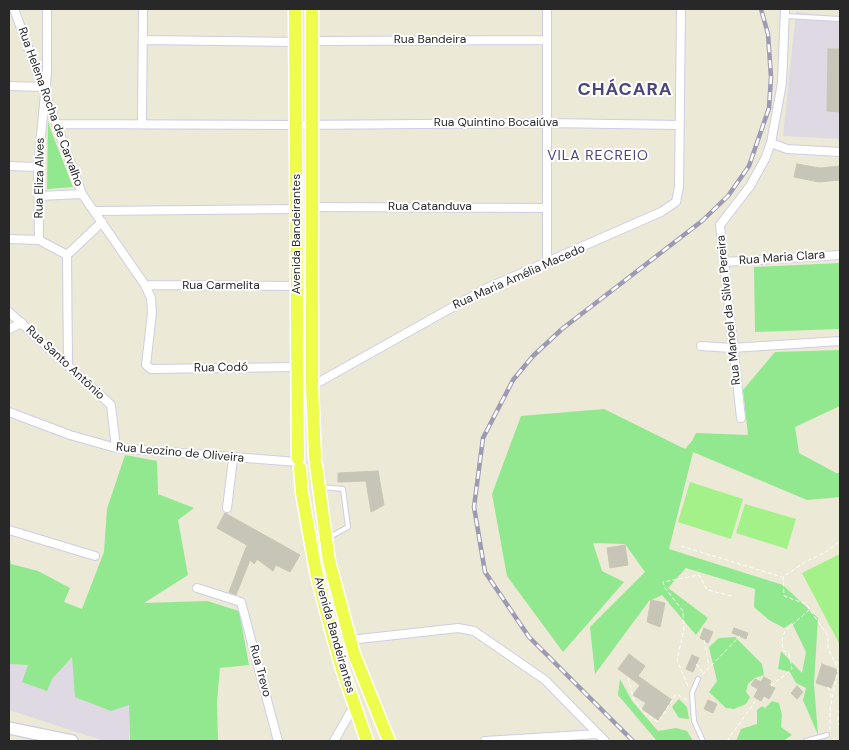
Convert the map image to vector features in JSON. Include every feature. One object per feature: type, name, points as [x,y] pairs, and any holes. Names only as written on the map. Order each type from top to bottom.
[{"type":"main road","name":"Avenida Bandeirantes","points":[[295,9],[298,209],[296,367],[299,463],[302,493],[316,572],[354,706],[367,741]]},
{"type":"main road","name":"Avenida Bandeirantes","points":[[312,9],[312,386],[316,462],[329,561],[350,640],[388,741]]},
{"type":"main road","points":[[299,463],[309,471],[316,462]]},
{"type":"main road","points":[[9,728],[72,741]]},
{"type":"street","name":"Rua Helena Rocha de Carvalho","points":[[14,9],[44,86],[82,194],[145,285],[151,298],[152,313],[146,365]]},
{"type":"street","name":"Rua Eliza Alves","points":[[39,240],[40,196],[38,166],[44,86],[47,73],[47,9]]},
{"type":"street","points":[[142,124],[143,9]]},
{"type":"street","points":[[547,9],[547,264]]},
{"type":"street","points":[[680,125],[681,9]]},
{"type":"street","name":"Rua Manoel da Silva Pereira","points":[[741,418],[720,225],[750,186],[765,159],[771,143],[782,83],[785,12]]},
{"type":"street","points":[[144,40],[296,42]]},
{"type":"street","name":"Rua Bandeira","points":[[312,41],[548,40]]},
{"type":"street","points":[[9,86],[44,86]]},
{"type":"street","name":"Rua Quintino Bocaiúva","points":[[296,125],[548,122],[680,125]]},
{"type":"street","points":[[57,124],[296,125]]},
{"type":"street","name":"Rua Maria Amélia Macedo","points":[[312,386],[485,289],[547,264],[661,212],[676,202],[679,187],[680,125]]},
{"type":"street","points":[[771,143],[788,149],[840,152]]},
{"type":"street","points":[[9,166],[38,166]]},
{"type":"street","points":[[40,196],[82,194]]},
{"type":"street","name":"Rua Catanduva","points":[[312,207],[547,208]]},
{"type":"street","points":[[95,211],[298,209]]},
{"type":"street","points":[[68,364],[68,255],[102,222]]},
{"type":"street","points":[[9,239],[39,240],[68,255]]},
{"type":"street","name":"Rua Maria Clara","points":[[724,262],[840,255]]},
{"type":"street","name":"Rua Carmelita","points":[[145,285],[297,286]]},
{"type":"street","name":"Rua Santo Antônio","points":[[9,312],[111,405],[116,448]]},
{"type":"street","points":[[9,329],[22,323]]},
{"type":"street","points":[[701,346],[732,348],[840,341]]},
{"type":"street","name":"Rua Codó","points":[[146,365],[151,368],[296,367]]},
{"type":"street","name":"Rua Leozino de Oliveira","points":[[9,412],[70,435],[116,448],[299,463]]},
{"type":"street","points":[[227,508],[233,458]]},
{"type":"street","points":[[9,530],[95,556]]},
{"type":"street","name":"Rua Trevo","points":[[197,588],[242,602],[278,741]]},
{"type":"street","points":[[350,640],[458,628],[474,630],[545,680],[604,741]]},
{"type":"street","points":[[334,741],[354,706]]},
{"type":"street","points":[[485,741],[598,734]]},
{"type":"lane","points":[[785,12],[840,19]]},
{"type":"lane","points":[[319,487],[343,489],[348,527],[326,539]]},
{"type":"lane","points":[[698,680],[692,693],[694,720],[703,741]]},
{"type":"lane","points":[[360,724],[362,741]]},
{"type":"lane","points":[[806,741],[829,736]]},
{"type":"path","points":[[783,577],[805,562],[826,552],[840,541]]},
{"type":"path","points":[[681,546],[783,577]]},
{"type":"path","points":[[628,678],[633,698],[644,713],[658,722],[676,694],[690,701],[687,684],[677,660],[684,629],[683,611],[665,588],[663,582],[699,575],[707,590],[733,596]]},
{"type":"path","points":[[783,577],[784,596],[806,604],[828,636],[828,648],[838,670],[830,709],[829,736]]},
{"type":"path","points":[[771,686],[792,669],[789,654],[783,650],[782,640],[786,631],[810,610]]},
{"type":"path","points":[[698,680],[740,636]]},
{"type":"path","points":[[704,640],[710,668]]},
{"type":"path","points":[[833,659],[840,665]]},
{"type":"path","points":[[696,664],[703,674]]},
{"type":"path","points":[[836,683],[840,684]]},
{"type":"path","points":[[828,687],[832,700]]},
{"type":"path","points":[[840,697],[838,722],[840,728]]},
{"type":"path","points":[[727,741],[757,699]]},
{"type":"shaded area","points":[[796,12],[840,17],[840,139],[783,136]]},
{"type":"shaded area","points":[[72,656],[129,705],[129,741],[104,741],[9,710],[9,664],[29,665],[52,679]]},
{"type":"green space","points":[[48,121],[50,128],[73,187],[47,189]]},
{"type":"green space","points":[[840,263],[840,329],[755,332],[754,267]]},
{"type":"green space","points":[[840,350],[840,406],[795,427],[799,453],[836,473],[840,473],[840,497],[807,500],[693,452],[669,549],[783,585],[818,618],[814,684],[818,735],[803,700],[806,688],[796,683],[790,672],[778,669],[781,651],[802,673],[806,652],[792,623],[784,628],[769,620],[754,607],[755,589],[686,568],[668,588],[708,618],[696,635],[662,595],[649,601],[595,674],[590,627],[645,572],[625,544],[593,543],[602,571],[624,582],[563,652],[507,576],[492,494],[521,416],[604,409],[685,449],[696,433],[748,435],[743,390],[775,352]]},
{"type":"green space","points":[[125,455],[157,461],[158,494],[194,508],[178,520],[188,575],[144,603],[207,601],[239,611],[249,665],[220,668],[217,702],[218,741],[132,741],[130,740],[129,705],[111,711],[75,697],[72,657],[52,679],[47,691],[22,682],[28,665],[9,664],[9,555],[11,564],[38,571],[70,588],[64,602],[82,609],[104,552],[107,509]]},
{"type":"green space","points":[[690,482],[743,499],[731,539],[678,522]]},
{"type":"green space","points":[[745,504],[796,519],[787,549],[736,533]]},
{"type":"green space","points":[[840,554],[840,645],[802,573]]},
{"type":"green space","points":[[735,637],[762,664],[764,675],[755,678],[748,684],[746,692],[750,697],[746,704],[734,709],[726,708],[709,692],[717,681],[709,647],[719,638]]},
{"type":"green space","points":[[620,679],[632,701],[658,731],[676,728],[687,731],[693,741],[657,741],[618,695]]},
{"type":"green space","points":[[679,699],[687,707],[689,719],[679,718],[672,707]]},
{"type":"green space","points":[[772,701],[779,703],[782,715],[781,727],[792,735],[783,741],[736,741],[741,729],[757,724],[757,710],[762,706],[765,708]]},
{"type":"building","points":[[828,49],[840,49],[840,112],[827,111]]},
{"type":"building","points":[[797,164],[820,168],[840,166],[840,180],[819,182],[794,177]]},
{"type":"building","points":[[378,471],[384,505],[371,512],[366,481],[338,482],[338,473]]},
{"type":"building","points":[[225,513],[300,555],[290,572],[276,565],[273,571],[257,559],[254,564],[250,560],[236,595],[229,592],[247,545],[217,528]]},
{"type":"building","points":[[625,545],[628,565],[610,568],[607,548]]},
{"type":"building","points":[[651,600],[665,603],[660,627],[647,622]]},
{"type":"building","points":[[704,628],[713,632],[708,643],[700,638]]},
{"type":"building","points":[[734,628],[748,633],[746,639],[732,633]]},
{"type":"building","points":[[629,654],[645,666],[638,676],[672,700],[658,720],[642,709],[646,703],[633,695],[640,685],[618,669]]},
{"type":"building","points":[[692,655],[699,658],[693,672],[686,669]]},
{"type":"building","points":[[822,664],[838,670],[831,688],[816,683]]},
{"type":"building","points":[[764,677],[771,681],[769,685],[775,688],[769,699],[764,696],[761,701],[754,697],[758,689],[751,685],[755,679],[761,682]]},
{"type":"building","points":[[797,686],[803,692],[797,699],[791,693]]},
{"type":"building","points":[[708,700],[717,704],[713,713],[704,709]]},
{"type":"railway","points":[[633,741],[529,637],[485,572],[474,507],[483,438],[513,380],[533,356],[562,329],[702,221],[728,196],[749,166],[769,108],[771,77],[768,34],[761,9]]},
{"type":"district","name":"CHÁCARA","points":[[625,90]]},
{"type":"district","name":"VILA RECREIO","points":[[598,156]]}]
